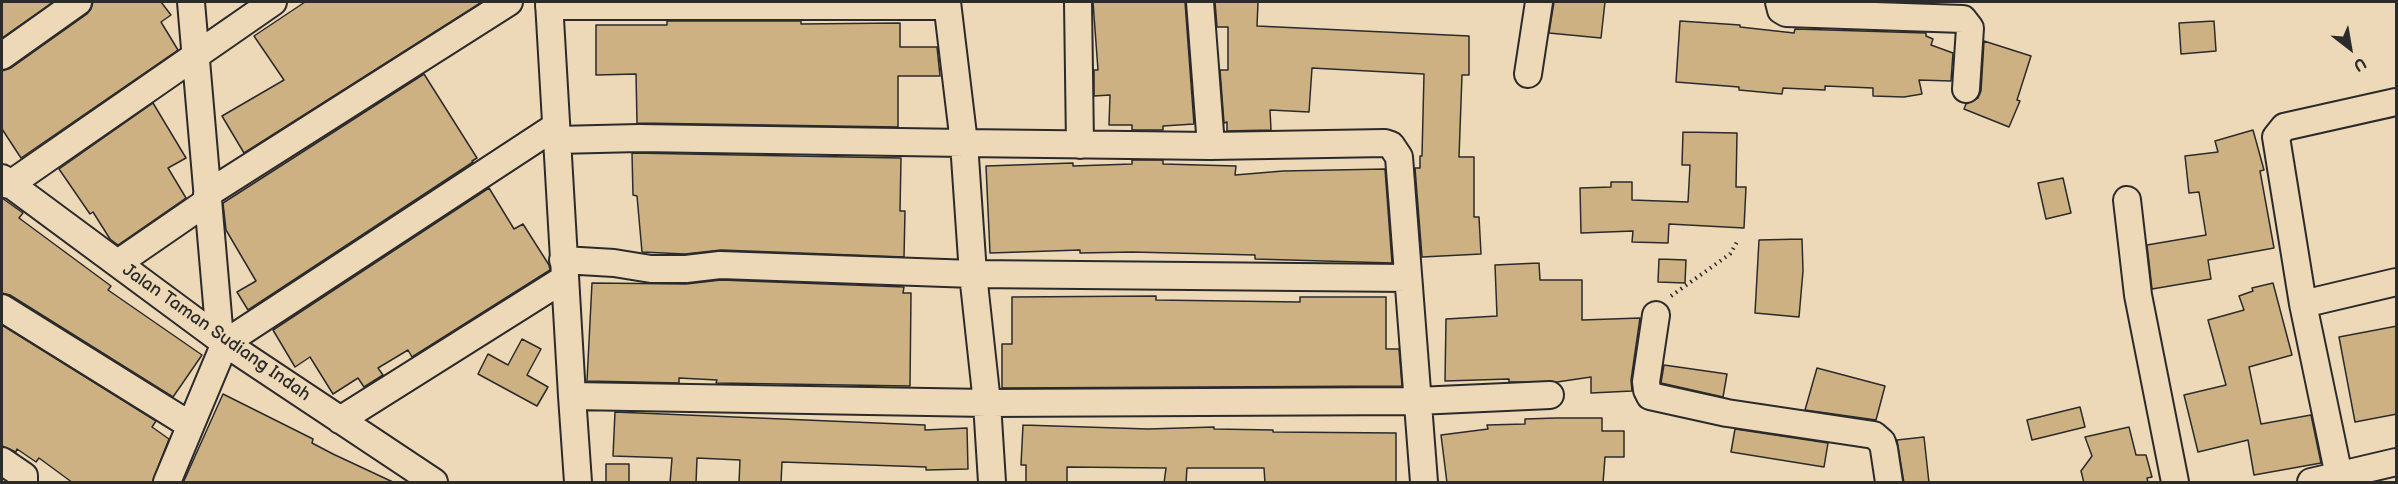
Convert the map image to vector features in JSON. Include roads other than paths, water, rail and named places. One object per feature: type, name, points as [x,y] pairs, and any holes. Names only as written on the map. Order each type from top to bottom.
[{"type":"street","points":[[2,56],[78,2]]},
{"type":"street","points":[[167,483],[223,341],[194,55],[191,2]]},
{"type":"street","points":[[5,182],[273,2]]},
{"type":"street","points":[[118,264],[208,198],[509,2]]},
{"type":"street","points":[[1078,2],[1080,145]]},
{"type":"street","points":[[1200,2],[1211,146]]},
{"type":"street","points":[[1528,74],[1539,2]]},
{"type":"street","points":[[1779,2],[1781,10],[1786,13],[1963,19],[1970,28],[1966,89]]},
{"type":"street","points":[[578,483],[549,4],[947,4],[964,143],[992,483]]},
{"type":"street","points":[[2339,476],[2303,304],[2276,137],[2284,127],[2397,102]]},
{"type":"street","points":[[223,341],[556,133],[639,138],[1080,145],[1211,146],[1385,142],[1391,145],[1399,157],[1424,483]]},
{"type":"street","name":"Jalan Taman Sudiang Indah","points":[[5,182],[223,341],[434,483]]},
{"type":"street","points":[[2127,200],[2138,295],[2175,483]]},
{"type":"street","points":[[340,420],[564,270],[614,263],[651,269],[686,269],[720,265],[973,274],[1407,278]]},
{"type":"street","points":[[2303,304],[2397,282]]},
{"type":"street","points":[[2,308],[190,425]]},
{"type":"street","points":[[1656,315],[1646,382],[1650,396],[1727,413],[1874,435],[1882,442],[1889,483]]},
{"type":"street","points":[[573,396],[987,403],[1417,401],[1550,395]]},
{"type":"street","points":[[2,461],[28,480]]},
{"type":"street","points":[[2311,483],[2397,462]]}]
